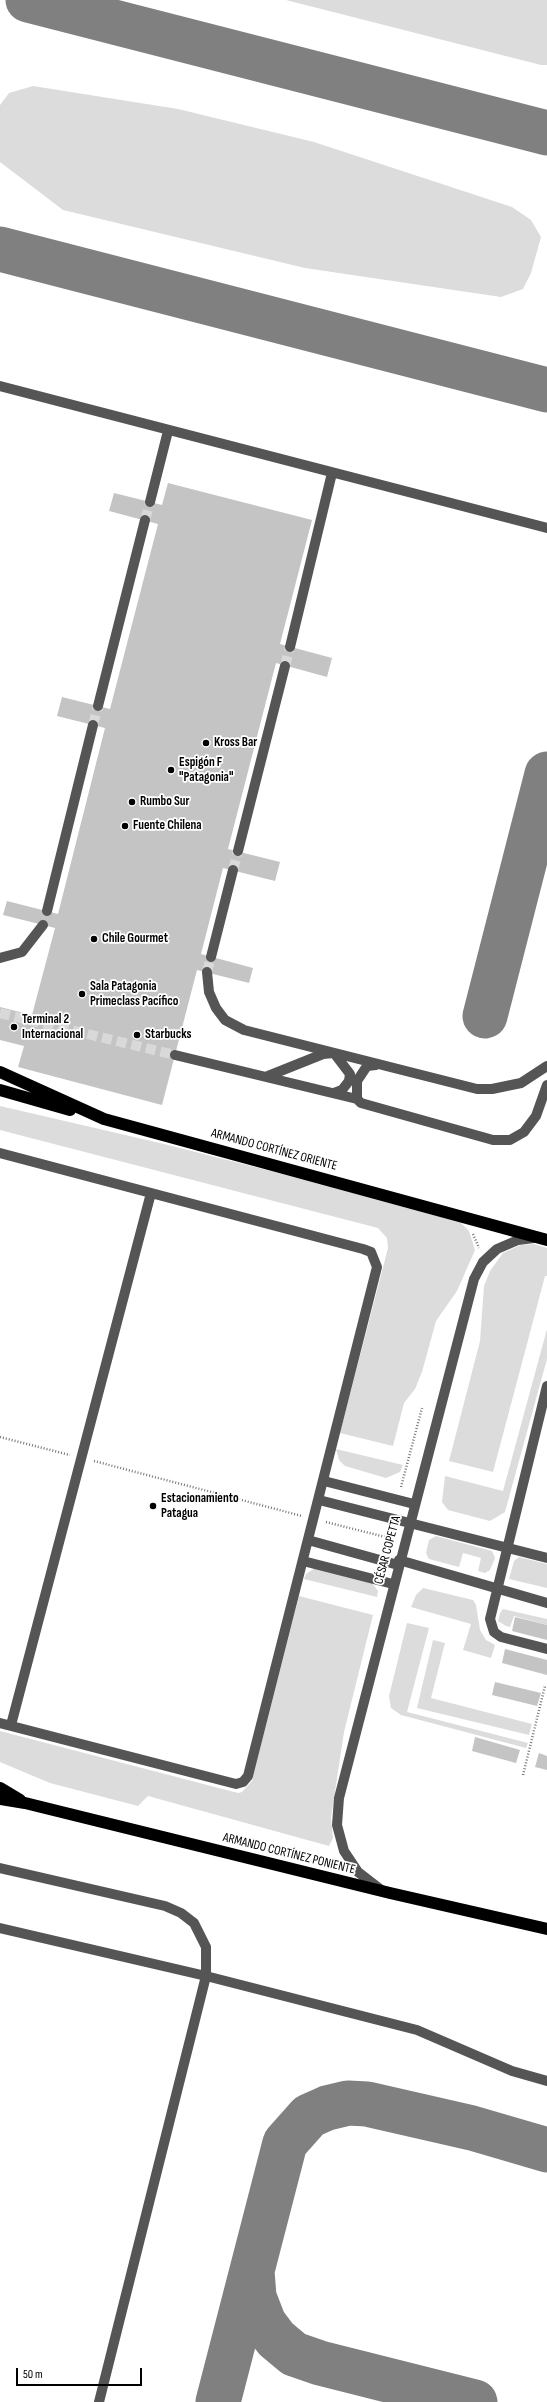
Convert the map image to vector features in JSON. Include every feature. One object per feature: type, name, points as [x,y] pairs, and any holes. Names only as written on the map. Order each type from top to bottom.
[{"type":"highway","name":"ARMANDO CORTÍNEZ ORIENTE","points":[[0,1072],[104,1119],[545,1239]]},
{"type":"highway","points":[[0,1090],[104,1119]]},
{"type":"highway","name":"ARMANDO CORTÍNEZ PONIENTE","points":[[0,1788],[25,1803]]},
{"type":"highway","name":"ARMANDO CORTÍNEZ PONIENTE","points":[[0,1799],[25,1803],[390,1893],[547,1929]]},
{"type":"street","points":[[0,386],[168,431],[547,528]]},
{"type":"street","points":[[150,502],[168,431]]},
{"type":"street","points":[[290,647],[332,473]]},
{"type":"street","points":[[98,706],[144,520]]},
{"type":"street","points":[[238,851],[285,666]]},
{"type":"street","points":[[47,911],[93,725]]},
{"type":"street","points":[[211,957],[233,870]]},
{"type":"street","points":[[0,958],[22,952],[43,925]]},
{"type":"street","points":[[207,972],[212,1000],[225,1020],[244,1030],[477,1089],[492,1090],[521,1083],[547,1066]]},
{"type":"street","points":[[267,1076],[323,1054],[334,1053]]},
{"type":"street","points":[[334,1053],[350,1074],[349,1081],[342,1090],[334,1094]]},
{"type":"street","points":[[175,1055],[267,1076],[356,1099],[366,1104],[493,1140],[510,1140],[524,1132],[536,1116],[547,1086]]},
{"type":"street","points":[[356,1099],[355,1091],[360,1074],[367,1066],[378,1064]]},
{"type":"street","points":[[0,1153],[363,1249],[371,1252],[376,1260],[377,1267],[248,1776],[243,1782],[236,1784],[0,1723]]},
{"type":"street","points":[[11,1726],[151,1193]]},
{"type":"street","name":"CÉSAR COPETTA","points":[[390,1893],[367,1881],[350,1863],[339,1839],[337,1812],[393,1584],[470,1289],[483,1262],[497,1249],[507,1243],[518,1240],[545,1239]]},
{"type":"street","points":[[547,1386],[496,1589],[490,1619],[494,1632],[501,1637],[547,1649]]},
{"type":"street","points":[[324,1481],[414,1504]]},
{"type":"street","points":[[319,1500],[547,1558]]},
{"type":"street","points":[[308,1540],[547,1603]]},
{"type":"street","points":[[303,1561],[393,1584]]},
{"type":"street","points":[[0,1868],[165,1906],[181,1912],[200,1931],[206,1947],[206,1976],[99,2402]]},
{"type":"street","points":[[0,1928],[206,1976],[417,2030],[512,2071],[547,2081]]},
{"type":"path","points":[[459,1215],[469,1226],[483,1262]]},
{"type":"path","points":[[398,1500],[422,1408]]},
{"type":"path","points":[[0,1437],[389,1538],[394,1519]]},
{"type":"path","points":[[523,1775],[545,1686]]},
{"type":"shaded area","points":[[286,0],[547,0],[547,65],[541,65]]},
{"type":"shaded area","points":[[33,86],[178,109],[314,142],[512,207],[531,220],[541,237],[531,273],[523,289],[501,297],[305,268],[63,210],[0,162],[0,105],[9,93]]},
{"type":"shaded area","points":[[0,1106],[164,1144],[385,1200],[461,1223],[469,1231],[475,1250],[457,1291],[436,1321],[422,1372],[415,1389],[404,1403],[393,1446],[340,1433],[388,1248],[387,1238],[378,1228],[0,1130]]},
{"type":"shaded area","points":[[534,1244],[547,1248],[547,1276],[545,1276],[493,1472],[449,1461],[480,1341],[484,1286],[490,1271],[503,1253],[521,1245]]},
{"type":"shaded area","points":[[547,1329],[547,1359],[505,1512],[490,1521],[448,1510],[442,1502],[445,1476],[503,1491]]},
{"type":"shaded area","points":[[336,1449],[403,1465],[400,1472],[386,1478],[345,1466],[339,1460]]},
{"type":"shaded area","points":[[436,1536],[492,1551],[495,1558],[490,1570],[485,1573],[478,1571],[481,1558],[463,1553],[459,1567],[429,1559],[426,1553],[429,1540]]},
{"type":"shaded area","points":[[519,1557],[547,1564],[547,1588],[509,1579],[514,1561]]},
{"type":"shaded area","points":[[315,1568],[371,1582],[378,1591],[377,1597],[304,1579],[306,1574]]},
{"type":"shaded area","points":[[423,1588],[473,1600],[476,1605],[480,1630],[486,1640],[495,1645],[491,1658],[463,1650],[471,1624],[411,1607],[416,1595]]},
{"type":"shaded area","points":[[299,1596],[373,1615],[344,1732],[331,1818],[333,1838],[329,1846],[148,1796],[138,1806],[50,1783],[0,1762],[0,1731],[238,1793],[242,1792],[252,1781]]},
{"type":"shaded area","points":[[503,1609],[547,1619],[547,1625],[514,1616],[510,1627],[506,1626],[498,1621],[500,1613]]},
{"type":"shaded area","points":[[407,1623],[429,1628],[407,1712],[528,1743],[526,1748],[401,1715],[391,1708],[389,1696]]},
{"type":"shaded area","points":[[433,1640],[445,1643],[431,1698],[532,1724],[529,1735],[417,1708]]},
{"type":"building","name":"Espigón F \"Patagonia\"","points":[[168,483],[312,520],[280,644],[332,658],[327,677],[276,663],[228,849],[280,862],[275,881],[223,868],[201,954],[253,968],[249,983],[197,970],[162,1105],[18,1067],[24,1046],[0,1040],[0,1007],[32,1015],[55,928],[3,915],[7,901],[58,914],[105,728],[57,716],[62,697],[110,709],[158,524],[109,511],[114,493],[162,505]]},
{"type":"building","points":[[515,1617],[547,1625],[547,1640],[512,1631]]},
{"type":"building","points":[[505,1649],[547,1660],[547,1675],[502,1663]]},
{"type":"building","points":[[495,1682],[541,1693],[537,1706],[492,1695]]},
{"type":"building","points":[[475,1737],[520,1750],[516,1763],[472,1751]]},
{"type":"building","points":[[539,1753],[547,1756],[547,1770],[535,1767]]},
{"type":"taxiway","points":[[28,0],[547,133]]},
{"type":"taxiway","points":[[0,249],[547,390]]},
{"type":"taxiway","points":[[485,1016],[547,774]]},
{"type":"taxiway","points":[[218,2402],[285,2143],[309,2116],[327,2108],[348,2103],[367,2104],[472,2128],[547,2150]]},
{"type":"taxiway","points":[[252,2271],[254,2297],[264,2323],[276,2339],[294,2354],[320,2363],[475,2402]]},
{"type":"tunnel","points":[[145,520],[150,502]]},
{"type":"tunnel","points":[[285,666],[290,647]]},
{"type":"tunnel","points":[[93,725],[98,706]]},
{"type":"tunnel","points":[[233,870],[238,851]]},
{"type":"tunnel","points":[[207,972],[211,957]]},
{"type":"tunnel","points":[[0,1013],[175,1055]]},
{"type":"place","name":"Kross Bar","points":[[206,743]]},
{"type":"place","name":"Espigón F \"Patagonia\"","points":[[171,770]]},
{"type":"place","name":"Rumbo Sur","points":[[132,802]]},
{"type":"place","name":"Fuente Chilena","points":[[125,826]]},
{"type":"place","name":"Chile Gourmet","points":[[94,939]]},
{"type":"place","name":"Sala Patagonia Primeclass Pacífico","points":[[82,994]]},
{"type":"place","name":"Terminal 2 Internacional","points":[[14,1027]]},
{"type":"place","name":"Starbucks","points":[[137,1035]]},
{"type":"place","name":"Estacionamiento Patagua","points":[[153,1506]]}]
